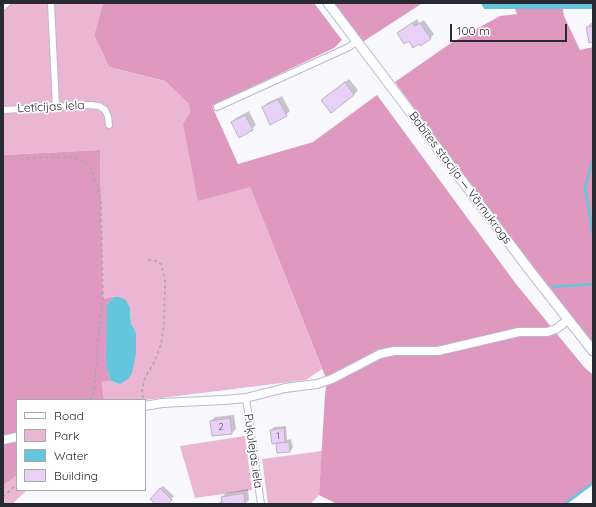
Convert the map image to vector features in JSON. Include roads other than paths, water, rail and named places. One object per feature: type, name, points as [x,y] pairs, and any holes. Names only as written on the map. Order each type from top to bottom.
[{"type":"main road","name":"Babītes stacija — Vārnukrogs","points":[[328,3],[593,351]]},
{"type":"street","points":[[3,7],[7,3]]},
{"type":"street","points":[[51,3],[56,107]]},
{"type":"street","points":[[217,107],[345,49],[357,41]]},
{"type":"street","name":"Letīcijas iela","points":[[3,110],[91,105],[99,106],[105,110],[108,116],[109,126]]},
{"type":"street","points":[[146,406],[162,403],[246,398],[285,388],[318,384],[332,379],[380,354],[394,351],[438,350],[518,332],[547,332],[556,329],[568,320]]},
{"type":"street","name":"Puķulejas iela","points":[[246,398],[260,504]]},
{"type":"street","points":[[3,440],[16,437]]},
{"type":"water","points":[[481,3],[593,3],[593,9],[484,9]]},
{"type":"water","points":[[114,297],[120,297],[126,300],[130,308],[131,323],[136,333],[136,354],[132,373],[128,379],[120,384],[111,381],[107,370],[106,359],[107,304]]},
{"type":"waterway","points":[[593,159],[585,187],[593,236]]},
{"type":"waterway","points":[[553,287],[593,284]]},
{"type":"waterway","points":[[565,504],[593,483]]}]
